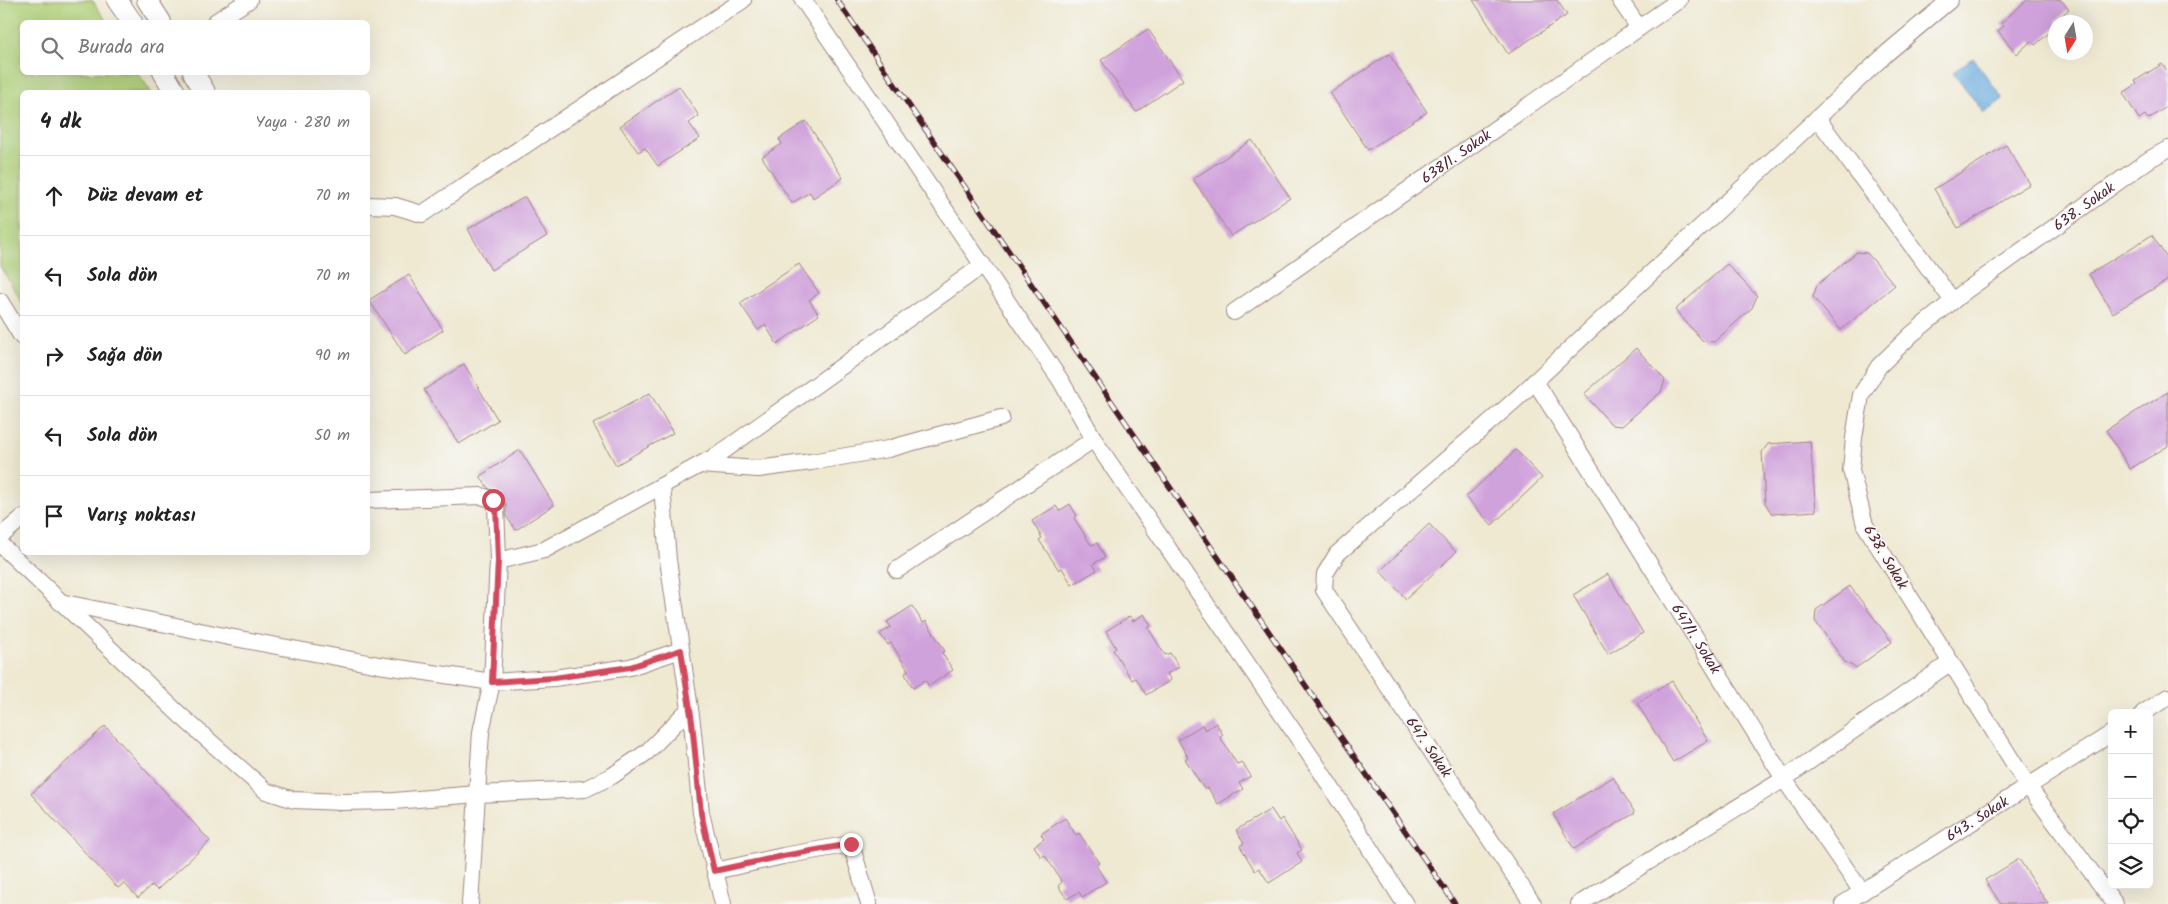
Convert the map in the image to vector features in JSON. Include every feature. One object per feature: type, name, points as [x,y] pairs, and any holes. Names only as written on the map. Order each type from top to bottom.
[{"type":"street","points":[[117,0],[131,20]]},
{"type":"street","points":[[147,0],[160,20]]},
{"type":"street","points":[[218,20],[249,0]]},
{"type":"street","points":[[370,205],[394,206],[422,214],[743,0]]},
{"type":"street","points":[[802,0],[1061,380],[1094,439],[1318,767],[1405,904]]},
{"type":"street","points":[[1620,0],[1639,28]]},
{"type":"street","name":"638/1. Sokak","points":[[1234,312],[1678,0]]},
{"type":"street","points":[[1535,381],[1887,53],[1950,0]]},
{"type":"street","points":[[165,75],[174,90]]},
{"type":"street","points":[[194,75],[204,90]]},
{"type":"street","points":[[1817,118],[1953,301]]},
{"type":"street","name":"638. Sokak","points":[[2115,904],[2028,786],[1865,525],[1851,470],[1861,395],[1879,366],[1912,334],[1953,301],[2150,159],[2168,149]]},
{"type":"street","points":[[498,561],[544,550],[718,455],[983,265]]},
{"type":"street","points":[[0,301],[20,334]]},
{"type":"street","name":"647. Sokak","points":[[1533,904],[1324,590],[1325,574],[1337,554],[1535,381]]},
{"type":"street","name":"647/1. Sokak","points":[[1535,381],[1784,779],[1862,892]]},
{"type":"street","points":[[700,465],[758,469],[811,462],[888,449],[1001,418]]},
{"type":"street","points":[[897,570],[1094,439]]},
{"type":"street","points":[[662,486],[668,560],[690,708],[701,813],[722,904]]},
{"type":"street","points":[[370,500],[488,497],[496,505],[498,561],[492,682],[482,732],[470,904]]},
{"type":"street","points":[[0,537],[20,520]]},
{"type":"street","points":[[0,544],[180,715],[266,791],[294,800],[342,802],[394,801],[477,794],[585,789],[612,776],[647,752],[690,708]]},
{"type":"street","points":[[60,602],[360,662],[492,682],[554,678],[630,667],[681,650]]},
{"type":"street","points":[[1579,904],[1784,779],[1951,662]]},
{"type":"street","points":[[2149,709],[2168,697]]},
{"type":"street","name":"643. Sokak","points":[[1843,904],[2108,736]]},
{"type":"street","points":[[714,871],[851,844],[869,904]]},
{"type":"green space","points":[[0,0],[92,0],[106,20],[20,20],[20,75],[139,75],[150,90],[20,90],[20,299],[0,266]]},
{"type":"water","points":[[1973,58],[2003,99],[1984,113],[1953,72]]},
{"type":"building","points":[[1473,0],[1557,0],[1567,15],[1508,54]]},
{"type":"building","points":[[2027,0],[2061,0],[2069,9],[2062,15],[2048,15],[2048,34],[2035,45],[2031,41],[2017,54],[1998,31],[2004,26],[2001,23]]},
{"type":"building","points":[[1148,29],[1183,80],[1136,112],[1101,60]]},
{"type":"building","points":[[1389,54],[1427,112],[1368,150],[1330,93]]},
{"type":"building","points":[[2162,64],[2168,72],[2168,106],[2148,119],[2145,115],[2139,119],[2123,93],[2137,84],[2135,81]]},
{"type":"building","points":[[679,86],[699,116],[689,123],[700,138],[658,166],[645,148],[638,152],[620,126]]},
{"type":"building","points":[[806,121],[843,178],[813,198],[810,192],[792,203],[762,157],[782,144],[779,139]]},
{"type":"building","points":[[1252,140],[1290,198],[1231,236],[1193,179]]},
{"type":"building","points":[[2006,145],[2030,184],[1958,228],[1934,189]]},
{"type":"building","points":[[525,197],[547,236],[491,270],[468,229]]},
{"type":"building","points":[[2152,235],[2168,260],[2168,280],[2113,313],[2089,274]]},
{"type":"building","points":[[1857,252],[1867,253],[1895,285],[1841,330],[1813,297],[1817,285]]},
{"type":"building","points":[[799,264],[819,293],[809,300],[819,315],[777,344],[765,325],[758,330],[740,303]]},
{"type":"building","points":[[1727,264],[1757,296],[1752,308],[1714,342],[1703,341],[1675,310]]},
{"type":"building","points":[[409,275],[443,330],[405,355],[370,299]]},
{"type":"building","points":[[1636,348],[1665,380],[1661,392],[1622,426],[1612,425],[1584,394]]},
{"type":"building","points":[[464,364],[498,420],[459,444],[424,390]]},
{"type":"building","points":[[2168,392],[2168,446],[2130,469],[2106,430]]},
{"type":"building","points":[[650,393],[673,433],[616,465],[593,424]]},
{"type":"building","points":[[1810,441],[1816,511],[1772,514],[1765,503],[1762,452],[1768,444]]},
{"type":"building","points":[[520,450],[554,505],[516,530],[506,516],[506,504],[502,495],[488,488],[480,476]]},
{"type":"building","points":[[1516,450],[1542,478],[1492,525],[1466,497]]},
{"type":"building","points":[[1070,504],[1077,516],[1074,518],[1091,545],[1097,543],[1105,557],[1093,564],[1097,570],[1072,585],[1062,568],[1059,570],[1039,540],[1042,538],[1032,521],[1056,506],[1059,511]]},
{"type":"building","points":[[1429,524],[1456,552],[1406,599],[1380,571]]},
{"type":"building","points":[[1608,574],[1643,633],[1608,654],[1573,595]]},
{"type":"building","points":[[1850,586],[1892,642],[1856,668],[1845,662],[1815,621],[1816,610]]},
{"type":"building","points":[[912,606],[923,623],[926,621],[945,651],[942,653],[953,670],[929,686],[925,680],[913,688],[905,674],[908,670],[891,643],[888,645],[880,634],[891,627],[887,622]]},
{"type":"building","points":[[1144,614],[1151,626],[1148,628],[1165,655],[1170,653],[1179,667],[1167,674],[1171,680],[1146,695],[1136,678],[1132,680],[1113,650],[1116,648],[1106,631],[1130,616],[1133,621]]},
{"type":"building","points":[[1672,681],[1708,741],[1673,762],[1637,703]]},
{"type":"building","points":[[1216,723],[1223,735],[1220,737],[1237,764],[1242,762],[1251,776],[1239,783],[1243,789],[1218,804],[1208,788],[1204,789],[1185,759],[1188,757],[1178,740],[1202,725],[1205,730]]},
{"type":"building","points":[[105,726],[210,841],[157,890],[152,885],[138,898],[124,883],[118,888],[31,794]]},
{"type":"building","points":[[1613,777],[1635,813],[1574,849],[1553,814]]},
{"type":"building","points":[[1271,809],[1279,821],[1282,818],[1302,850],[1297,853],[1302,862],[1269,883],[1259,868],[1255,871],[1240,846],[1244,843],[1236,830]]},
{"type":"building","points":[[1065,818],[1076,835],[1079,833],[1099,863],[1096,865],[1106,882],[1082,897],[1079,892],[1067,899],[1058,886],[1062,882],[1045,855],[1041,857],[1034,846],[1044,839],[1041,834]]},
{"type":"building","points":[[2019,859],[2048,904],[2001,904],[1985,880]]},
{"type":"railway","points":[[837,0],[1455,904]]},
{"type":"route","points":[[493,500],[496,505],[498,561],[492,682],[554,678],[630,667],[681,650],[692,722],[701,813],[714,871],[851,844]]}]
